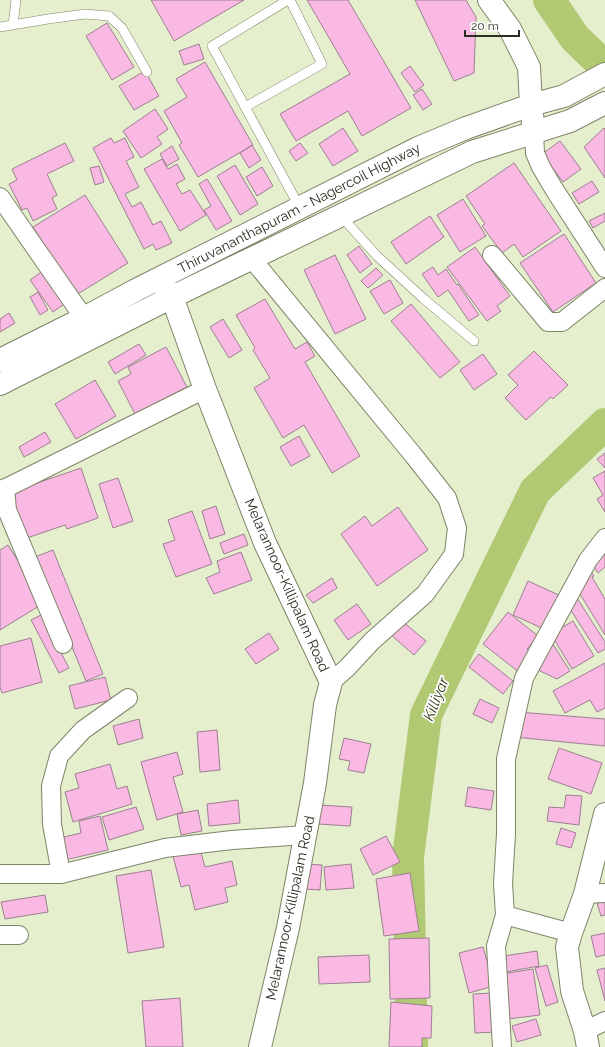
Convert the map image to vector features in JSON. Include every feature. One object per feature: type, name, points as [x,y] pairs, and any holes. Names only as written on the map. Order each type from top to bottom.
[{"type":"main road","points":[[489,0],[510,29],[530,68],[531,105],[534,132]]},
{"type":"main road","name":"Thiruvananthapuram - Nagercoil Highway","points":[[0,360],[418,148],[466,128],[531,105],[564,96],[605,74]]},
{"type":"main road","name":"Thiruvananthapuram - Nagercoil Highway","points":[[0,384],[172,297],[472,152],[570,121],[605,102]]},
{"type":"main road","name":"Melarannoor-Killipalam Road","points":[[159,279],[172,297],[204,389],[265,543],[331,682],[325,705],[315,783],[288,928],[260,1047]]},
{"type":"main road","points":[[586,1039],[572,991],[567,947],[571,933],[595,893],[605,814]]},
{"type":"street","points":[[534,132],[535,153],[541,167],[605,268]]},
{"type":"street","points":[[0,197],[84,318]]},
{"type":"street","points":[[492,255],[548,322],[562,322],[605,288]]},
{"type":"street","points":[[252,259],[447,498],[457,528],[454,554],[425,594],[372,641],[347,668],[331,682]]},
{"type":"street","points":[[62,644],[7,510],[3,490],[204,389]]},
{"type":"street","points":[[502,1047],[496,946],[505,915],[503,883],[506,834],[506,759],[524,678],[588,560],[605,538]]},
{"type":"street","points":[[61,874],[52,824],[51,786],[59,756],[83,730],[128,698]]},
{"type":"street","points":[[0,874],[61,874],[165,848],[232,840],[306,835]]},
{"type":"street","points":[[505,915],[571,933]]},
{"type":"street","points":[[0,935],[19,934]]},
{"type":"street","points":[[586,1039],[605,1021]]},
{"type":"lane","points":[[13,25],[16,0]]},
{"type":"lane","points":[[245,107],[322,64],[289,0],[212,46],[245,107],[300,208]]},
{"type":"lane","points":[[0,27],[85,14],[109,16],[122,28],[147,72]]},
{"type":"lane","points":[[341,216],[377,256],[424,299],[474,341]]},
{"type":"building","points":[[151,0],[244,0],[174,41]]},
{"type":"building","points":[[307,0],[348,0],[411,108],[362,136],[348,111],[296,141],[280,114],[350,74]]},
{"type":"building","points":[[415,0],[466,0],[476,17],[474,73],[454,81]]},
{"type":"building","points":[[107,23],[134,67],[112,80],[86,36]]},
{"type":"building","points":[[199,44],[204,59],[184,65],[179,51]]},
{"type":"building","points":[[205,62],[253,145],[198,177],[179,145],[182,143],[164,111],[187,97],[176,79]]},
{"type":"building","points":[[410,66],[424,85],[415,92],[401,73]]},
{"type":"building","points":[[145,71],[159,96],[134,110],[119,86]]},
{"type":"building","points":[[422,89],[432,104],[423,110],[413,95]]},
{"type":"building","points":[[155,109],[168,129],[157,137],[162,144],[141,158],[123,131]]},
{"type":"building","points":[[343,128],[358,151],[333,166],[319,144]]},
{"type":"building","points":[[604,128],[605,129],[605,178],[584,147]]},
{"type":"building","points":[[111,138],[114,143],[125,138],[134,157],[126,161],[139,187],[125,194],[132,207],[141,202],[153,225],[161,221],[172,243],[156,250],[153,244],[144,249],[93,148]]},
{"type":"building","points":[[560,141],[581,169],[563,182],[542,154]]},
{"type":"building","points":[[65,143],[74,161],[47,174],[57,195],[52,198],[57,209],[33,221],[27,208],[22,210],[9,184],[17,180],[12,169]]},
{"type":"building","points":[[300,143],[308,153],[296,161],[289,151]]},
{"type":"building","points":[[252,145],[261,160],[249,168],[240,153]]},
{"type":"building","points":[[172,146],[179,159],[167,166],[160,154]]},
{"type":"building","points":[[162,159],[168,169],[177,164],[185,179],[176,184],[182,194],[190,190],[206,215],[180,231],[144,169]]},
{"type":"building","points":[[514,163],[561,231],[523,257],[514,244],[502,253],[482,226],[485,224],[466,196]]},
{"type":"building","points":[[235,165],[258,204],[240,215],[217,176]]},
{"type":"building","points":[[99,166],[104,182],[95,185],[90,168]]},
{"type":"building","points":[[262,167],[273,186],[257,196],[246,177]]},
{"type":"building","points":[[207,179],[232,221],[216,230],[204,210],[211,206],[199,184]]},
{"type":"building","points":[[592,181],[599,192],[579,204],[572,193]]},
{"type":"building","points":[[85,195],[128,263],[76,295],[33,227]]},
{"type":"building","points":[[463,199],[486,236],[460,252],[437,215]]},
{"type":"building","points":[[605,213],[605,221],[593,228],[589,221]]},
{"type":"building","points":[[430,216],[444,237],[406,264],[391,242]]},
{"type":"building","points":[[564,234],[596,283],[553,312],[520,263]]},
{"type":"building","points":[[359,246],[372,264],[360,273],[347,255]]},
{"type":"building","points":[[475,247],[510,296],[497,306],[501,311],[487,321],[447,267]]},
{"type":"building","points":[[335,255],[366,319],[335,334],[304,270]]},
{"type":"building","points":[[433,267],[438,275],[446,269],[479,315],[469,321],[448,290],[438,297],[422,274]]},
{"type":"building","points":[[376,268],[383,275],[368,288],[361,281]]},
{"type":"building","points":[[44,270],[67,302],[53,312],[30,280]]},
{"type":"building","points":[[390,280],[403,303],[384,314],[370,291]]},
{"type":"building","points":[[38,292],[48,310],[40,315],[30,297]]},
{"type":"building","points":[[265,299],[295,349],[307,342],[315,356],[305,362],[360,456],[332,473],[304,425],[283,438],[254,388],[270,378],[253,350],[255,348],[236,315]]},
{"type":"building","points":[[411,304],[460,362],[440,378],[391,321]]},
{"type":"building","points":[[9,313],[15,323],[0,332],[0,319]]},
{"type":"building","points":[[223,319],[242,350],[229,358],[210,327]]},
{"type":"building","points":[[139,344],[146,355],[115,374],[108,362]]},
{"type":"building","points":[[166,347],[187,387],[135,414],[118,381],[131,374],[128,367]]},
{"type":"building","points":[[534,351],[568,385],[553,399],[551,397],[526,420],[505,398],[518,385],[508,375]]},
{"type":"building","points":[[483,354],[497,374],[474,390],[460,370]]},
{"type":"building","points":[[95,380],[116,416],[76,439],[55,404]]},
{"type":"building","points":[[45,432],[51,442],[24,457],[19,447]]},
{"type":"building","points":[[299,436],[310,456],[291,466],[280,447]]},
{"type":"building","points":[[605,453],[605,468],[597,459]]},
{"type":"building","points":[[81,468],[98,518],[67,529],[65,525],[24,539],[8,493]]},
{"type":"building","points":[[605,471],[605,512],[597,499],[603,495],[593,478]]},
{"type":"building","points":[[118,478],[133,521],[113,528],[99,484]]},
{"type":"building","points":[[216,506],[225,534],[210,539],[202,511]]},
{"type":"building","points":[[398,507],[428,550],[377,586],[341,534],[365,516],[372,526]]},
{"type":"building","points":[[192,511],[212,564],[176,577],[163,544],[175,540],[168,520]]},
{"type":"building","points":[[244,534],[248,545],[224,554],[220,543]]},
{"type":"building","points":[[8,545],[44,603],[0,630],[0,550]]},
{"type":"building","points":[[53,550],[103,674],[86,681],[35,557]]},
{"type":"building","points":[[605,550],[605,567],[598,573],[592,564]]},
{"type":"building","points":[[241,552],[252,580],[214,594],[206,578],[220,572],[217,561]]},
{"type":"building","points":[[589,569],[605,599],[605,635],[577,589]]},
{"type":"building","points":[[332,578],[337,588],[313,603],[306,595]]},
{"type":"building","points":[[528,581],[561,596],[546,630],[513,615]]},
{"type":"building","points":[[577,598],[605,642],[605,649],[598,653],[567,604]]},
{"type":"building","points":[[357,604],[371,624],[348,640],[334,620]]},
{"type":"building","points":[[508,612],[538,636],[527,649],[534,655],[520,673],[483,644]]},
{"type":"building","points":[[41,615],[69,668],[59,673],[31,620]]},
{"type":"building","points":[[402,621],[426,641],[414,655],[390,634]]},
{"type":"building","points":[[573,621],[594,656],[572,669],[551,634]]},
{"type":"building","points":[[269,633],[279,649],[256,664],[245,649]]},
{"type":"building","points":[[31,638],[42,682],[2,693],[0,687],[0,646]]},
{"type":"building","points":[[551,641],[570,671],[557,679],[536,669]]},
{"type":"building","points":[[479,654],[513,681],[503,694],[469,667]]},
{"type":"building","points":[[605,663],[605,708],[597,712],[590,700],[565,713],[553,691]]},
{"type":"building","points":[[105,677],[111,700],[75,709],[69,686]]},
{"type":"building","points":[[480,699],[499,708],[492,723],[473,714]]},
{"type":"building","points":[[518,712],[605,719],[605,746],[514,737]]},
{"type":"building","points":[[139,719],[143,738],[118,745],[113,726]]},
{"type":"building","points":[[217,730],[220,770],[200,772],[197,732]]},
{"type":"building","points":[[344,738],[371,744],[364,773],[348,770],[350,761],[339,759]]},
{"type":"building","points":[[559,748],[602,763],[591,794],[548,779]]},
{"type":"building","points":[[177,752],[183,774],[173,777],[183,812],[157,820],[141,762]]},
{"type":"building","points":[[110,764],[117,789],[127,786],[132,804],[73,822],[65,792],[79,788],[75,774]]},
{"type":"building","points":[[468,787],[494,791],[491,810],[465,806]]},
{"type":"building","points":[[566,795],[582,796],[579,825],[547,821],[549,807],[564,808]]},
{"type":"building","points":[[238,800],[240,823],[209,826],[207,804]]},
{"type":"building","points":[[319,805],[352,807],[350,826],[318,824]]},
{"type":"building","points":[[136,807],[144,829],[109,840],[102,817]]},
{"type":"building","points":[[198,810],[202,831],[181,835],[177,814]]},
{"type":"building","points":[[100,816],[108,850],[65,860],[60,838],[81,833],[79,821]]},
{"type":"building","points":[[561,828],[576,833],[571,848],[556,844]]},
{"type":"building","points":[[386,836],[400,862],[373,875],[360,849]]},
{"type":"building","points":[[200,849],[205,867],[232,861],[237,885],[225,888],[228,902],[195,910],[189,885],[181,887],[173,856]]},
{"type":"building","points":[[307,864],[322,865],[320,890],[305,889]]},
{"type":"building","points":[[351,864],[354,888],[326,890],[324,867]]},
{"type":"building","points":[[151,870],[164,947],[128,953],[116,876]]},
{"type":"building","points":[[410,873],[419,931],[384,936],[376,879]]},
{"type":"building","points":[[45,895],[48,912],[5,919],[1,902]]},
{"type":"building","points":[[605,901],[605,915],[601,916],[597,903]]},
{"type":"building","points":[[605,933],[605,955],[596,957],[591,936]]},
{"type":"building","points":[[429,938],[430,998],[390,999],[389,939]]},
{"type":"building","points":[[483,947],[494,986],[469,993],[459,953]]},
{"type":"building","points":[[537,951],[539,966],[506,972],[504,956]]},
{"type":"building","points":[[369,955],[370,982],[319,984],[318,957]]},
{"type":"building","points":[[547,965],[558,1002],[546,1006],[535,968]]},
{"type":"building","points":[[605,968],[605,1001],[597,970]]},
{"type":"building","points":[[533,969],[540,1015],[508,1019],[502,974]]},
{"type":"building","points":[[493,993],[495,1032],[475,1033],[473,994]]},
{"type":"building","points":[[180,998],[183,1047],[146,1047],[142,1001]]},
{"type":"building","points":[[391,1002],[432,1006],[431,1038],[422,1038],[422,1047],[389,1047]]},
{"type":"building","points":[[536,1019],[541,1035],[517,1042],[512,1026]]},
{"type":"waterway","name":"Killiyar","points":[[549,0],[575,38],[605,67]]},
{"type":"waterway","name":"Killiyar","points":[[412,1047],[408,857],[426,715],[535,491],[605,424]]}]
